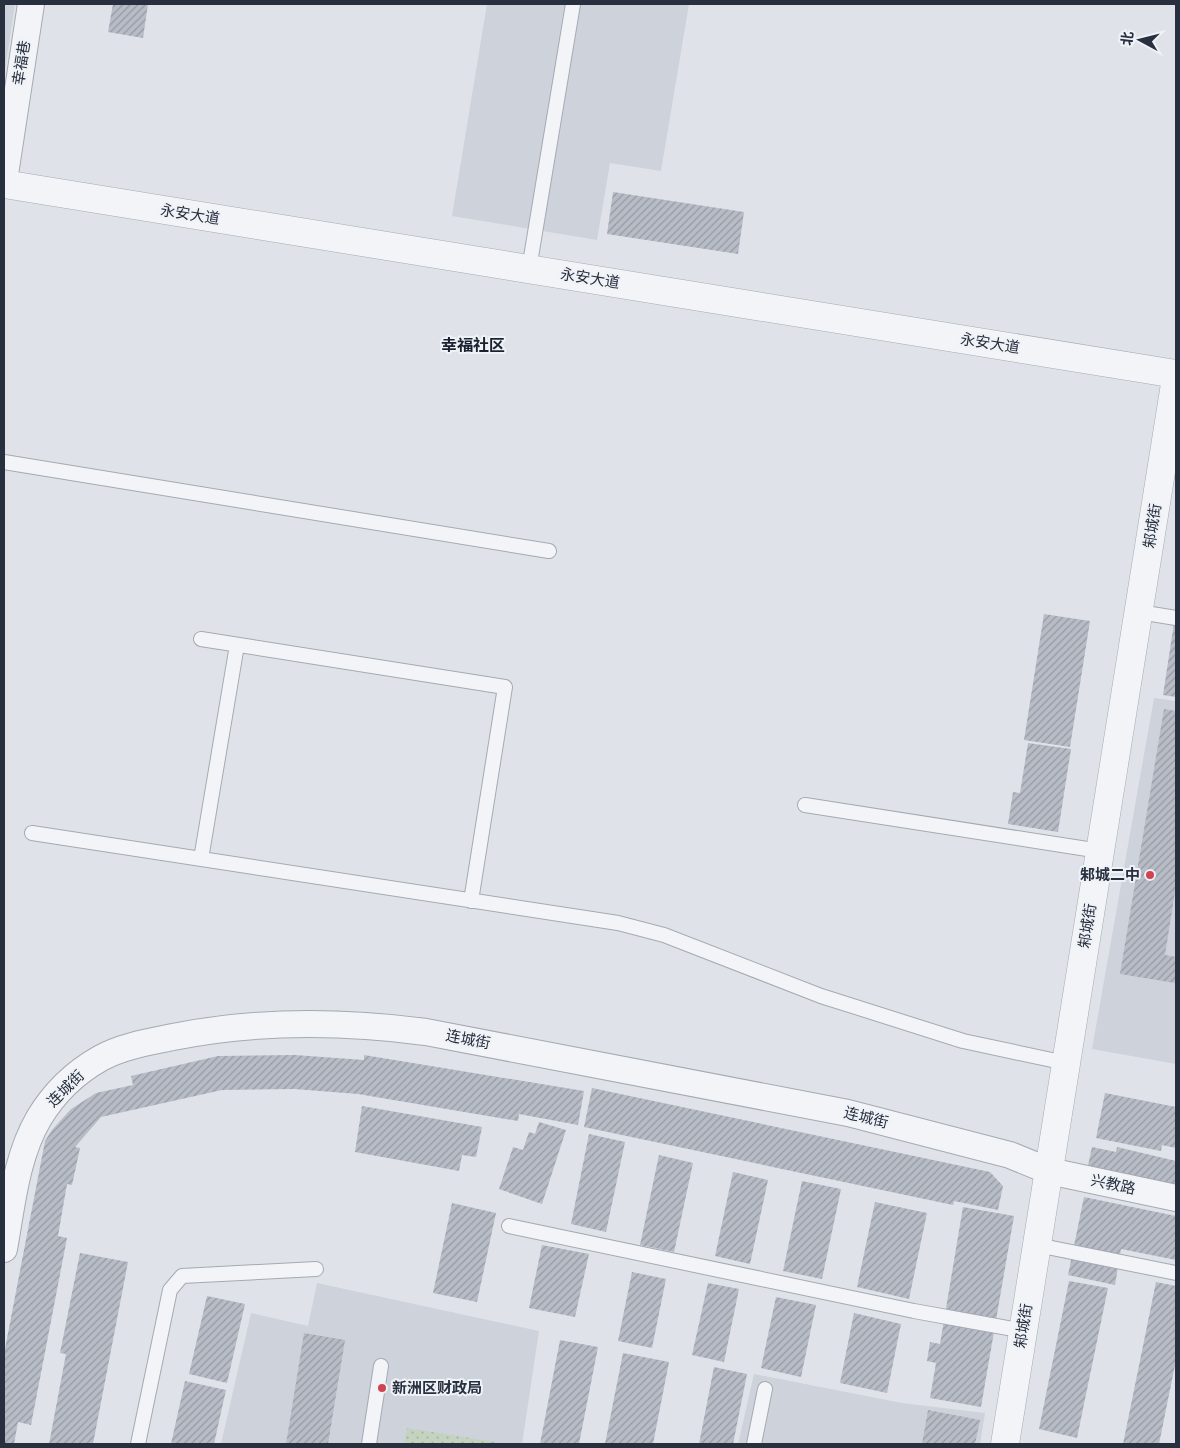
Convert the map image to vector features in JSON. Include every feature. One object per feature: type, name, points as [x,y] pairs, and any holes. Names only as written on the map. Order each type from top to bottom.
[{"type":"street","name":"幸福巷","points":[[4,183],[31,4]]},
{"type":"street","name":"永安大道","points":[[4,183],[1176,374]]},
{"type":"street","name":"邾城街","points":[[1005,1444],[1176,378]]},
{"type":"street","name":"连城街","points":[[4,1249],[21,1162],[28,1140],[52,1099],[83,1070],[100,1058],[119,1050],[156,1040],[231,1028],[284,1023],[382,1026],[426,1032],[828,1109],[1010,1155],[1049,1171]]},
{"type":"street","name":"兴教路","points":[[1049,1171],[1176,1198]]},
{"type":"lane","points":[[529,269],[573,4]]},
{"type":"lane","points":[[4,462],[549,551]]},
{"type":"lane","points":[[1139,612],[1176,618]]},
{"type":"lane","points":[[201,639],[504,687],[471,900]]},
{"type":"lane","points":[[201,859],[237,645]]},
{"type":"lane","points":[[805,804],[1100,851]]},
{"type":"lane","points":[[32,833],[618,923],[664,934],[821,996],[963,1041],[1066,1062]]},
{"type":"lane","points":[[509,1226],[1024,1331]]},
{"type":"lane","points":[[1037,1245],[1176,1274]]},
{"type":"lane","points":[[138,1444],[170,1290],[182,1276],[316,1269]]},
{"type":"lane","points":[[369,1444],[382,1366]]},
{"type":"lane","points":[[754,1444],[764,1389]]},
{"type":"shaded area","points":[[4,4],[15,4],[4,76]]},
{"type":"shaded area","points":[[487,4],[689,4],[661,171],[610,163],[597,240],[452,216]]},
{"type":"shaded area","name":"邾城二中","points":[[1154,698],[1176,701],[1176,1064],[1092,1049]]},
{"type":"shaded area","name":"新洲区财政局","points":[[317,1283],[539,1331],[522,1444],[221,1444],[251,1313],[308,1326]]},
{"type":"shaded area","points":[[754,1374],[902,1403],[985,1413],[980,1444],[738,1444]]},
{"type":"green space","points":[[407,1428],[508,1444],[404,1444]]},
{"type":"building","points":[[113,4],[148,4],[143,38],[108,32]]},
{"type":"building","points":[[613,192],[744,212],[738,254],[607,234]]},
{"type":"building","points":[[1044,614],[1090,621],[1070,747],[1024,740]]},
{"type":"building","points":[[1174,623],[1176,623],[1176,697],[1163,695]]},
{"type":"building","points":[[1164,709],[1176,711],[1176,885],[1165,955],[1176,957],[1175,983],[1120,974]]},
{"type":"building","points":[[1028,743],[1071,749],[1058,832],[1008,824],[1013,792],[1020,793]]},
{"type":"building","points":[[295,1055],[364,1060],[364,1055],[584,1091],[578,1125],[519,1114],[518,1121],[358,1094],[294,1089],[222,1090],[101,1117],[75,1147],[80,1148],[72,1185],[67,1184],[58,1236],[67,1238],[31,1425],[18,1422],[14,1444],[4,1444],[4,1354],[45,1141],[52,1130],[71,1109],[96,1093],[133,1085],[131,1076],[218,1056]]},
{"type":"building","points":[[592,1088],[990,1172],[1003,1186],[998,1210],[954,1201],[953,1205],[584,1127]]},
{"type":"building","points":[[1105,1093],[1176,1107],[1176,1148],[1162,1145],[1161,1151],[1096,1138]]},
{"type":"building","points":[[362,1106],[482,1127],[476,1157],[462,1155],[459,1171],[355,1152]]},
{"type":"building","points":[[539,1122],[566,1130],[542,1204],[499,1189],[513,1147],[523,1150],[529,1132],[535,1134]]},
{"type":"building","points":[[589,1134],[625,1142],[606,1232],[571,1224]]},
{"type":"building","points":[[1092,1147],[1116,1152],[1117,1147],[1176,1161],[1176,1188],[1087,1170]]},
{"type":"building","points":[[659,1155],[693,1163],[674,1252],[640,1245]]},
{"type":"building","points":[[733,1172],[768,1180],[750,1264],[715,1256]]},
{"type":"building","points":[[802,1181],[841,1189],[822,1279],[783,1271]]},
{"type":"building","points":[[1084,1197],[1176,1216],[1176,1260],[1121,1249],[1115,1285],[1068,1275]]},
{"type":"building","points":[[875,1202],[927,1213],[909,1299],[857,1287]]},
{"type":"building","points":[[452,1203],[496,1213],[477,1302],[433,1293]]},
{"type":"building","points":[[963,1207],[1014,1216],[981,1407],[930,1398],[936,1363],[927,1361],[930,1342],[940,1344]]},
{"type":"building","points":[[542,1245],[589,1254],[575,1317],[529,1308]]},
{"type":"building","points":[[80,1253],[128,1262],[93,1444],[49,1444],[66,1354],[60,1353]]},
{"type":"building","points":[[632,1272],[666,1279],[652,1348],[618,1341]]},
{"type":"building","points":[[1069,1281],[1108,1288],[1077,1438],[1039,1429]]},
{"type":"building","points":[[1156,1282],[1176,1286],[1176,1360],[1159,1444],[1123,1444]]},
{"type":"building","points":[[708,1283],[739,1289],[724,1362],[692,1355]]},
{"type":"building","points":[[207,1296],[245,1304],[227,1383],[189,1374]]},
{"type":"building","points":[[776,1297],[816,1305],[801,1377],[761,1368]]},
{"type":"building","points":[[854,1313],[901,1324],[887,1393],[840,1383]]},
{"type":"building","points":[[304,1333],[345,1340],[328,1444],[286,1444]]},
{"type":"building","points":[[560,1340],[598,1347],[579,1444],[540,1444]]},
{"type":"building","points":[[623,1353],[669,1362],[653,1444],[605,1444]]},
{"type":"building","points":[[714,1367],[747,1374],[733,1444],[699,1444]]},
{"type":"building","points":[[185,1381],[226,1390],[214,1444],[171,1444]]},
{"type":"building","points":[[928,1410],[980,1420],[975,1444],[922,1444]]},
{"type":"place","name":"邾城二中","points":[[1150,875]]},
{"type":"place","name":"新洲区财政局","points":[[382,1388]]},
{"type":"district","name":"幸福社区","points":[[473,346]]}]
